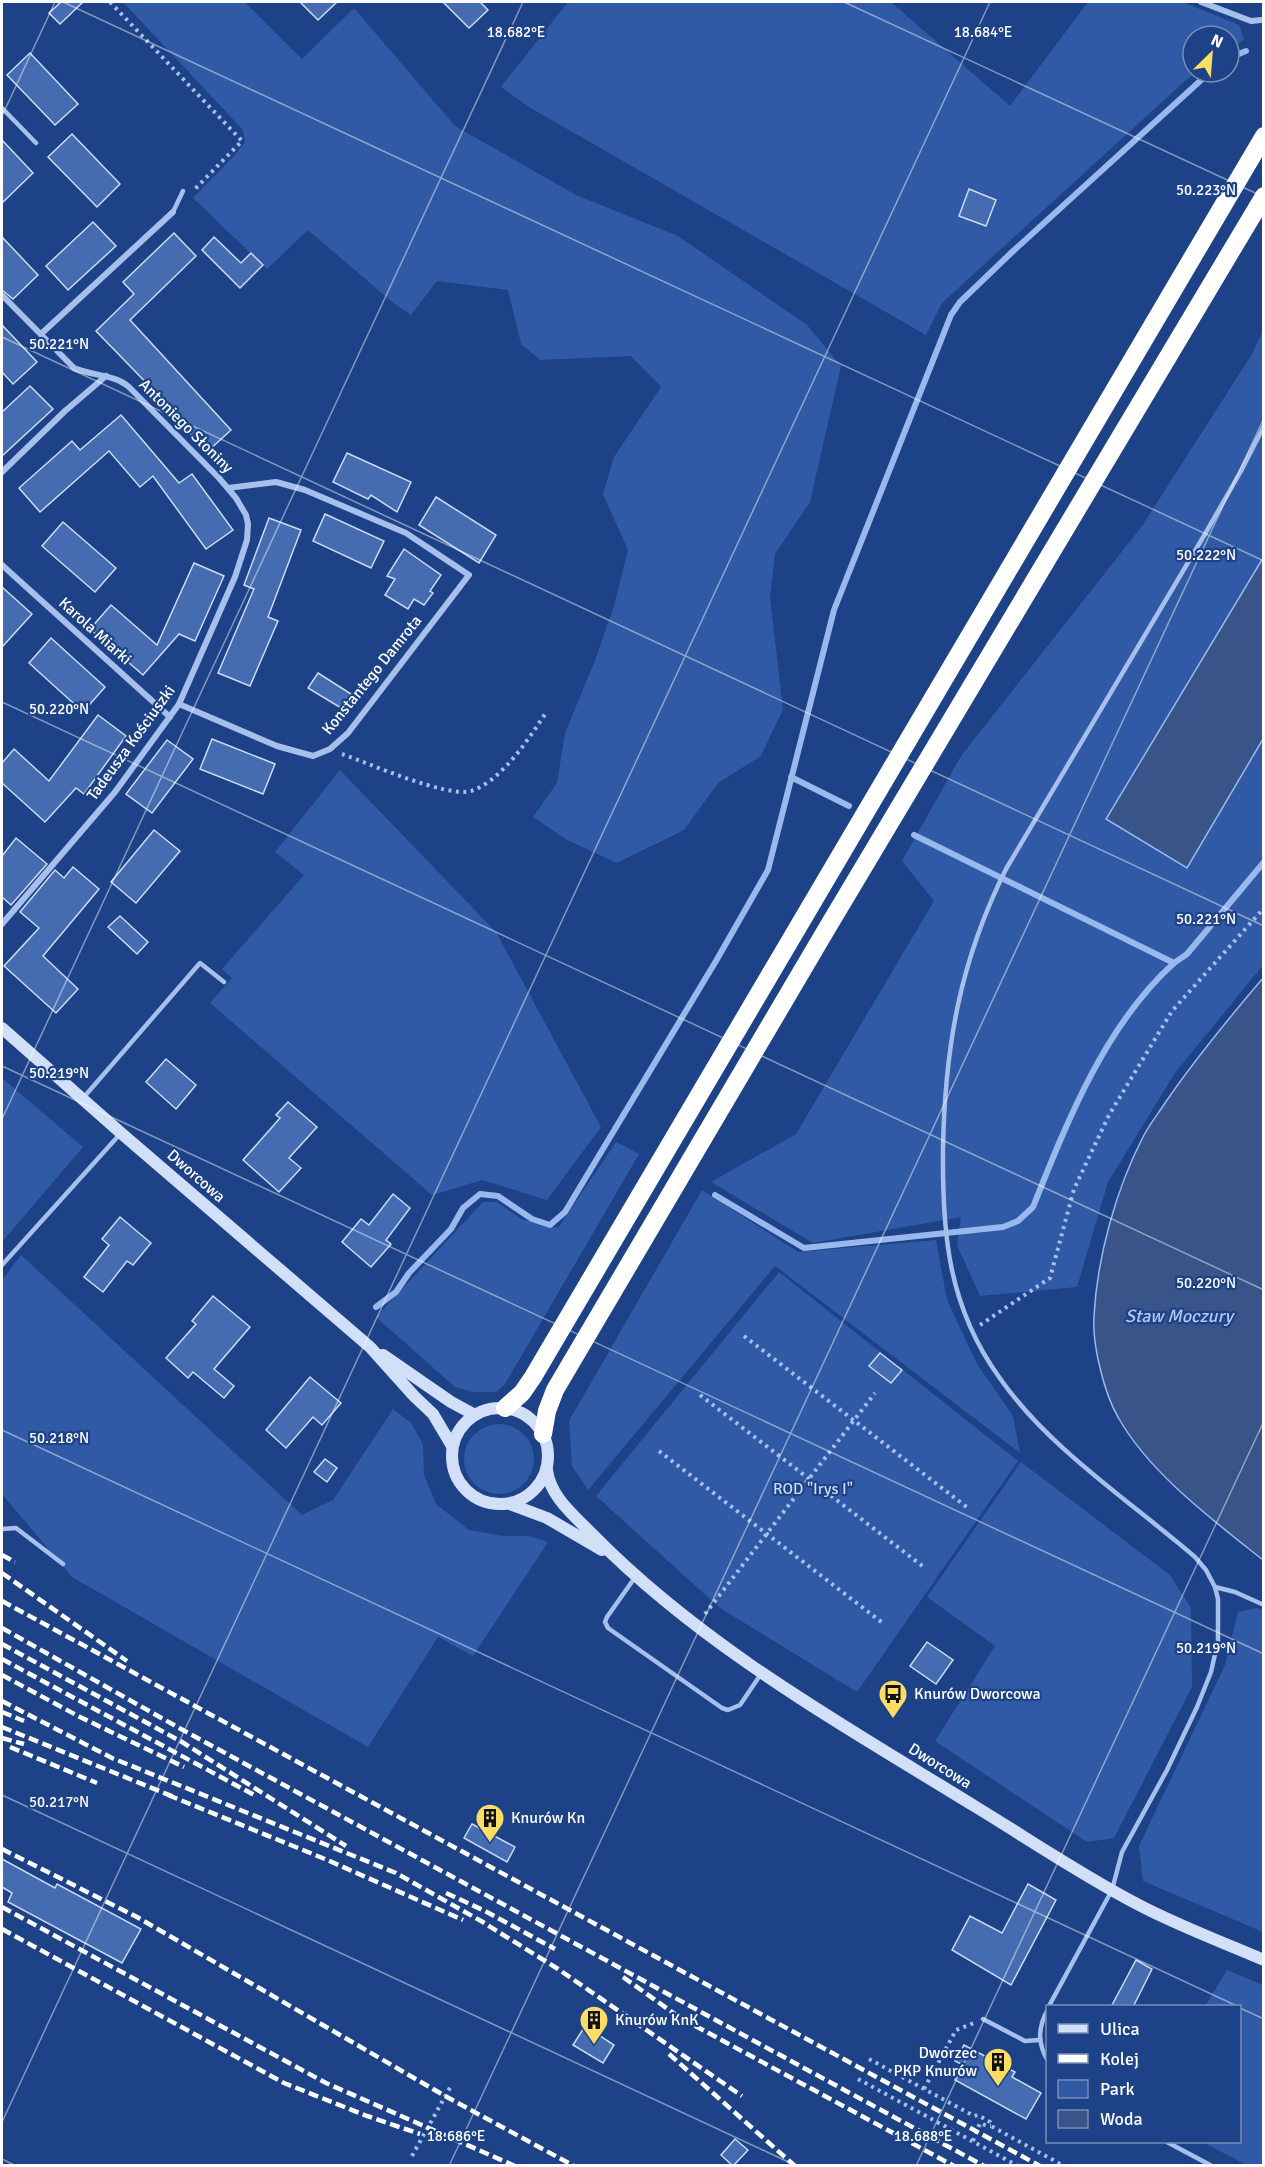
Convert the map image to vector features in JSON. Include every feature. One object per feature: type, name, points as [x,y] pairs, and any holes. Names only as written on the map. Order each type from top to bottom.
[{"type":"highway","points":[[505,1408],[522,1392],[533,1377],[1263,136]]},
{"type":"highway","points":[[543,1434],[547,1411],[555,1390],[1263,196]]},
{"type":"main road","name":"Dworcowa","points":[[2,1028],[370,1347],[414,1396],[434,1414],[452,1446]]},
{"type":"main road","name":"Dworcowa","points":[[370,1347],[451,1402],[475,1415]]},
{"type":"main road","points":[[494,1408],[505,1408],[527,1416],[543,1434],[547,1445],[546,1470],[542,1481],[523,1499],[510,1504],[482,1502],[470,1494],[454,1472],[452,1446],[458,1432],[475,1415],[494,1408]]},
{"type":"main road","name":"Dworcowa","points":[[546,1470],[551,1486],[565,1506],[622,1564],[695,1626],[762,1673],[1112,1890],[1166,1918],[1263,1960]]},
{"type":"main road","name":"Dworcowa","points":[[510,1504],[537,1512],[622,1564]]},
{"type":"street","points":[[1201,2],[1251,21],[1262,20]]},
{"type":"street","points":[[41,334],[173,212]]},
{"type":"street","name":"Antoniego Słoniny","points":[[2,295],[74,368],[123,381],[228,488],[276,482],[326,497],[406,533],[469,575]]},
{"type":"street","points":[[2,472],[65,411],[106,376]]},
{"type":"street","name":"Tadeusza Kościuszki","points":[[2,924],[115,792],[179,704],[231,586],[247,540],[246,515],[228,488]]},
{"type":"street","name":"Karola Miarki","points":[[2,565],[170,717]]},
{"type":"street","name":"Konstantego Damrota","points":[[179,704],[277,746],[313,756],[330,749],[348,733],[469,575]]},
{"type":"lane","points":[[2,108],[36,143]]},
{"type":"lane","points":[[173,212],[183,191]]},
{"type":"lane","points":[[1050,2005],[1112,1890],[1122,1852],[1167,1770],[1197,1707],[1211,1672],[1220,1620],[1215,1587],[1206,1570],[1195,1557],[1050,1436],[999,1378],[972,1330],[952,1277],[946,1245],[944,1125],[952,1024],[972,949],[1006,868],[1205,534],[1263,426]]},
{"type":"lane","points":[[82,1099],[200,963],[224,982]]},
{"type":"lane","points":[[2,1265],[121,1133]]},
{"type":"lane","points":[[2,1529],[16,1528],[63,1564]]},
{"type":"lane","points":[[636,1576],[607,1617],[605,1623],[608,1628],[728,1710],[740,1705],[762,1673]]},
{"type":"lane","points":[[1215,1587],[1235,1592],[1263,1605]]},
{"type":"lane","points":[[1046,2012],[1039,2040],[1046,2058]]},
{"type":"lane","points":[[983,2019],[1025,2041],[1039,2040]]},
{"type":"lane","points":[[1169,2143],[1212,2166]]},
{"type":"path","points":[[110,2],[242,141],[173,212]]},
{"type":"path","points":[[330,749],[422,783],[458,792],[471,791],[490,780],[505,766],[548,711]]},
{"type":"path","points":[[972,1330],[1050,1278],[1074,1189],[1108,1115],[1172,1011],[1263,908]]},
{"type":"path","points":[[744,1336],[968,1508]]},
{"type":"path","points":[[695,1626],[875,1393]]},
{"type":"path","points":[[700,1395],[925,1568]]},
{"type":"path","points":[[659,1451],[884,1624]]},
{"type":"path","points":[[924,2089],[956,2030],[983,2019]]},
{"type":"path","points":[[869,2059],[974,2116],[978,2115],[990,2122],[991,2126]]},
{"type":"path","points":[[858,2079],[1017,2166]]},
{"type":"path","points":[[412,2156],[452,2084]]},
{"type":"path","points":[[973,2141],[980,2123],[991,2126],[1064,2166]]},
{"type":"green space","points":[[123,2],[245,2],[302,59],[354,8],[455,126],[576,195],[678,236],[807,325],[841,366],[810,502],[775,554],[770,597],[783,709],[761,756],[718,783],[684,830],[617,863],[567,840],[533,817],[557,783],[565,733],[594,663],[614,606],[628,550],[603,494],[614,457],[661,387],[631,356],[540,360],[521,344],[508,290],[437,281],[411,315],[392,302],[308,230],[267,269],[193,198],[245,142],[243,130]]},
{"type":"green space","points":[[568,2],[891,2],[1010,106],[1088,2],[1183,2],[1237,24],[1181,24],[1182,84],[942,303],[926,335],[529,107],[501,87]]},
{"type":"green space","points":[[1263,330],[1263,965],[1175,1073],[1108,1182],[1077,1287],[980,1296],[957,1245],[961,1217],[813,1243],[711,1182],[796,1134],[934,901],[902,861],[961,756],[1142,526],[1252,354]]},
{"type":"green space","points":[[340,770],[496,932],[601,1127],[547,1200],[482,1180],[432,1195],[210,1003],[232,978],[222,969],[304,875],[275,852]]},
{"type":"green space","points":[[2,1078],[83,1147],[2,1242]]},
{"type":"green space","points":[[616,1142],[639,1154],[505,1384],[496,1392],[472,1392],[455,1387],[376,1317],[483,1202],[497,1202],[521,1219],[558,1228]]},
{"type":"green space","points":[[702,1190],[798,1252],[936,1240],[947,1300],[977,1364],[1013,1416],[1020,1453],[775,1266],[588,1490],[572,1466],[569,1421]]},
{"type":"green space","points":[[21,1255],[302,1515],[333,1500],[393,1409],[411,1423],[423,1444],[424,1475],[436,1504],[469,1530],[504,1536],[529,1536],[548,1542],[473,1656],[438,1637],[368,1747],[72,1577],[2,1494],[2,1280]]},
{"type":"green space","name":"ROD \"Irys I\"","points":[[779,1272],[1018,1461],[857,1692],[720,1608],[596,1496]]},
{"type":"green space","points":[[499,1424],[512,1427],[524,1434],[531,1446],[534,1459],[531,1472],[524,1484],[512,1491],[499,1494],[486,1491],[474,1484],[467,1472],[464,1459],[467,1446],[474,1434],[486,1427]]},
{"type":"green space","points":[[1021,1462],[1170,1575],[1191,1608],[1192,1687],[1114,1838],[1087,1842],[935,1741],[995,1646],[927,1597]]},
{"type":"green space","points":[[1257,1608],[1264,1611],[1263,1932],[1143,1881],[1139,1846],[1225,1665],[1238,1612]]},
{"type":"green space","points":[[1227,1970],[1263,1985],[1263,2165],[1246,2165],[1205,2143],[1241,2143],[1241,2005],[1206,2005]]},
{"type":"water","points":[[1263,558],[1263,739],[1187,868],[1106,819]]},
{"type":"water","name":"Staw Moczury","points":[[1263,978],[1263,1560],[1184,1495],[1131,1438],[1113,1407],[1104,1382],[1097,1354],[1094,1316],[1099,1271],[1116,1201],[1143,1137],[1188,1071]]},
{"type":"building","points":[[61,2],[83,2],[60,24],[49,13]]},
{"type":"building","points":[[300,2],[337,2],[318,20]]},
{"type":"building","points":[[443,2],[480,2],[488,10],[469,28]]},
{"type":"building","points":[[30,53],[78,104],[55,125],[7,75]]},
{"type":"building","points":[[72,134],[120,184],[97,207],[48,157]]},
{"type":"building","points":[[2,140],[33,173],[2,203]]},
{"type":"building","points":[[969,189],[996,200],[986,226],[959,216]]},
{"type":"building","points":[[93,222],[116,246],[68,290],[46,266]]},
{"type":"building","points":[[174,233],[196,256],[130,320],[231,430],[207,452],[159,399],[161,398],[96,331],[134,294],[123,282]]},
{"type":"building","points":[[2,237],[38,275],[13,299],[2,290]]},
{"type":"building","points":[[214,237],[241,263],[251,253],[263,265],[240,288],[202,250]]},
{"type":"building","points":[[2,325],[37,362],[13,384],[2,372]]},
{"type":"building","points":[[30,386],[53,409],[2,456],[2,412]]},
{"type":"building","points":[[121,415],[179,483],[192,474],[233,530],[206,549],[153,476],[140,487],[109,451],[40,512],[19,488],[72,441],[80,450]]},
{"type":"building","points":[[347,453],[411,482],[397,512],[371,495],[368,499],[333,482]]},
{"type":"building","points":[[436,497],[496,535],[479,563],[419,525]]},
{"type":"building","points":[[325,514],[384,541],[371,568],[313,541]]},
{"type":"building","points":[[269,518],[301,530],[268,617],[278,621],[250,686],[218,673],[254,589],[244,585]]},
{"type":"building","points":[[63,522],[116,568],[95,592],[42,546]]},
{"type":"building","points":[[404,549],[441,575],[430,591],[433,593],[424,605],[414,599],[408,609],[385,595],[395,579],[387,576]]},
{"type":"building","points":[[194,563],[224,576],[195,641],[179,634],[143,675],[90,629],[111,605],[157,645]]},
{"type":"building","points":[[2,587],[32,614],[2,647]]},
{"type":"building","points":[[51,638],[105,687],[83,712],[29,663]]},
{"type":"building","points":[[318,673],[351,694],[341,708],[308,688]]},
{"type":"building","points":[[98,715],[126,736],[84,794],[76,788],[45,822],[2,783],[2,763],[14,749],[49,781]]},
{"type":"building","points":[[212,739],[275,764],[263,794],[200,769]]},
{"type":"building","points":[[167,740],[193,759],[152,813],[126,794]]},
{"type":"building","points":[[154,830],[180,851],[136,903],[111,882]]},
{"type":"building","points":[[16,838],[47,864],[11,905],[2,897],[2,856]]},
{"type":"building","points":[[73,867],[99,889],[43,956],[78,989],[56,1013],[4,966],[39,928],[20,912],[55,870],[64,878]]},
{"type":"building","points":[[120,916],[148,942],[137,954],[108,927]]},
{"type":"building","points":[[166,1059],[196,1085],[176,1109],[146,1082]]},
{"type":"building","points":[[288,1102],[317,1127],[289,1158],[301,1168],[279,1192],[243,1160],[280,1118],[276,1115]]},
{"type":"building","points":[[393,1194],[410,1208],[386,1240],[391,1244],[371,1267],[342,1242],[361,1219],[369,1225]]},
{"type":"building","points":[[120,1217],[151,1243],[133,1265],[127,1261],[103,1292],[84,1277],[109,1245],[102,1239]]},
{"type":"building","points":[[213,1296],[250,1327],[214,1369],[234,1386],[224,1398],[193,1372],[188,1378],[166,1358],[196,1324],[192,1321]]},
{"type":"building","points":[[880,1353],[902,1370],[891,1383],[869,1366]]},
{"type":"building","points":[[310,1377],[341,1403],[322,1425],[313,1417],[286,1448],[266,1430]]},
{"type":"building","points":[[325,1459],[337,1468],[327,1482],[314,1472]]},
{"type":"building","points":[[927,1642],[953,1660],[936,1684],[910,1666]]},
{"type":"building","name":"Knurów Kn","points":[[472,1824],[515,1847],[507,1862],[464,1838]]},
{"type":"building","points":[[2,1859],[55,1888],[57,1884],[141,1929],[122,1963],[8,1902],[12,1893],[2,1887]]},
{"type":"building","points":[[1028,1884],[1056,1900],[1011,1985],[952,1950],[970,1916],[1002,1933]]},
{"type":"building","points":[[1136,1960],[1152,1969],[1134,2005],[1112,2005]]},
{"type":"building","name":"Knurów KnK","points":[[585,2026],[614,2045],[603,2063],[573,2045]]},
{"type":"building","name":"Dworzec PKP Knurów","points":[[964,2045],[1015,2072],[1012,2077],[1041,2093],[1026,2119],[955,2080],[963,2065],[955,2061]]},
{"type":"building","points":[[735,2139],[748,2150],[733,2166],[721,2155]]},
{"type":"waterway","points":[[1241,53],[1246,51]]},
{"type":"waterway","points":[[376,1307],[396,1292],[409,1273],[451,1229],[463,1208],[480,1194],[498,1196],[532,1219],[550,1225],[565,1212],[768,870],[834,610],[951,315],[960,302],[1011,253],[1197,84]]},
{"type":"waterway","points":[[791,777],[849,806]]},
{"type":"waterway","points":[[914,835],[1174,963],[1187,954],[1264,862]]},
{"type":"waterway","points":[[715,1195],[804,1248],[1003,1227],[1018,1221],[1033,1207],[1074,1109],[1108,1045],[1128,1015],[1174,963]]},
{"type":"railway","points":[[2,1555],[15,1562]]},
{"type":"railway","points":[[2,1573],[127,1661]]},
{"type":"railway","points":[[2,1601],[1040,2166]]},
{"type":"railway","points":[[2,1628],[181,1729],[984,2166]]},
{"type":"railway","points":[[2,1644],[182,1742],[346,1846]]},
{"type":"railway","points":[[2,1659],[256,1796]]},
{"type":"railway","points":[[2,1675],[80,1717],[184,1767]]},
{"type":"railway","points":[[2,1701],[112,1758],[396,1873],[481,1921],[558,1969],[742,2096]]},
{"type":"railway","points":[[2,1712],[24,1721]]},
{"type":"railway","points":[[2,1727],[174,1797]]},
{"type":"railway","points":[[2,1738],[24,1744]]},
{"type":"railway","points":[[10,1747],[97,1783]]},
{"type":"railway","points":[[168,1795],[325,1859],[463,1920]]},
{"type":"railway","points":[[2,1849],[137,1917],[445,2096],[574,2166]]},
{"type":"railway","points":[[446,1893],[485,1911],[555,1949]]},
{"type":"railway","points":[[2,1907],[326,2083],[515,2166]]},
{"type":"railway","points":[[2,1929],[284,2083],[420,2134]]},
{"type":"railway","points":[[623,1977],[679,2017],[954,2166]]},
{"type":"railway","points":[[669,2054],[795,2166]]},
{"type":"place","name":"Knurów Dworcowa","points":[[893,1720]]},
{"type":"place","name":"Knurów Kn","points":[[490,1844]]},
{"type":"place","name":"Knurów KnK","points":[[594,2046]]},
{"type":"place","name":"Dworzec PKP Knurów","points":[[998,2088]]}]
